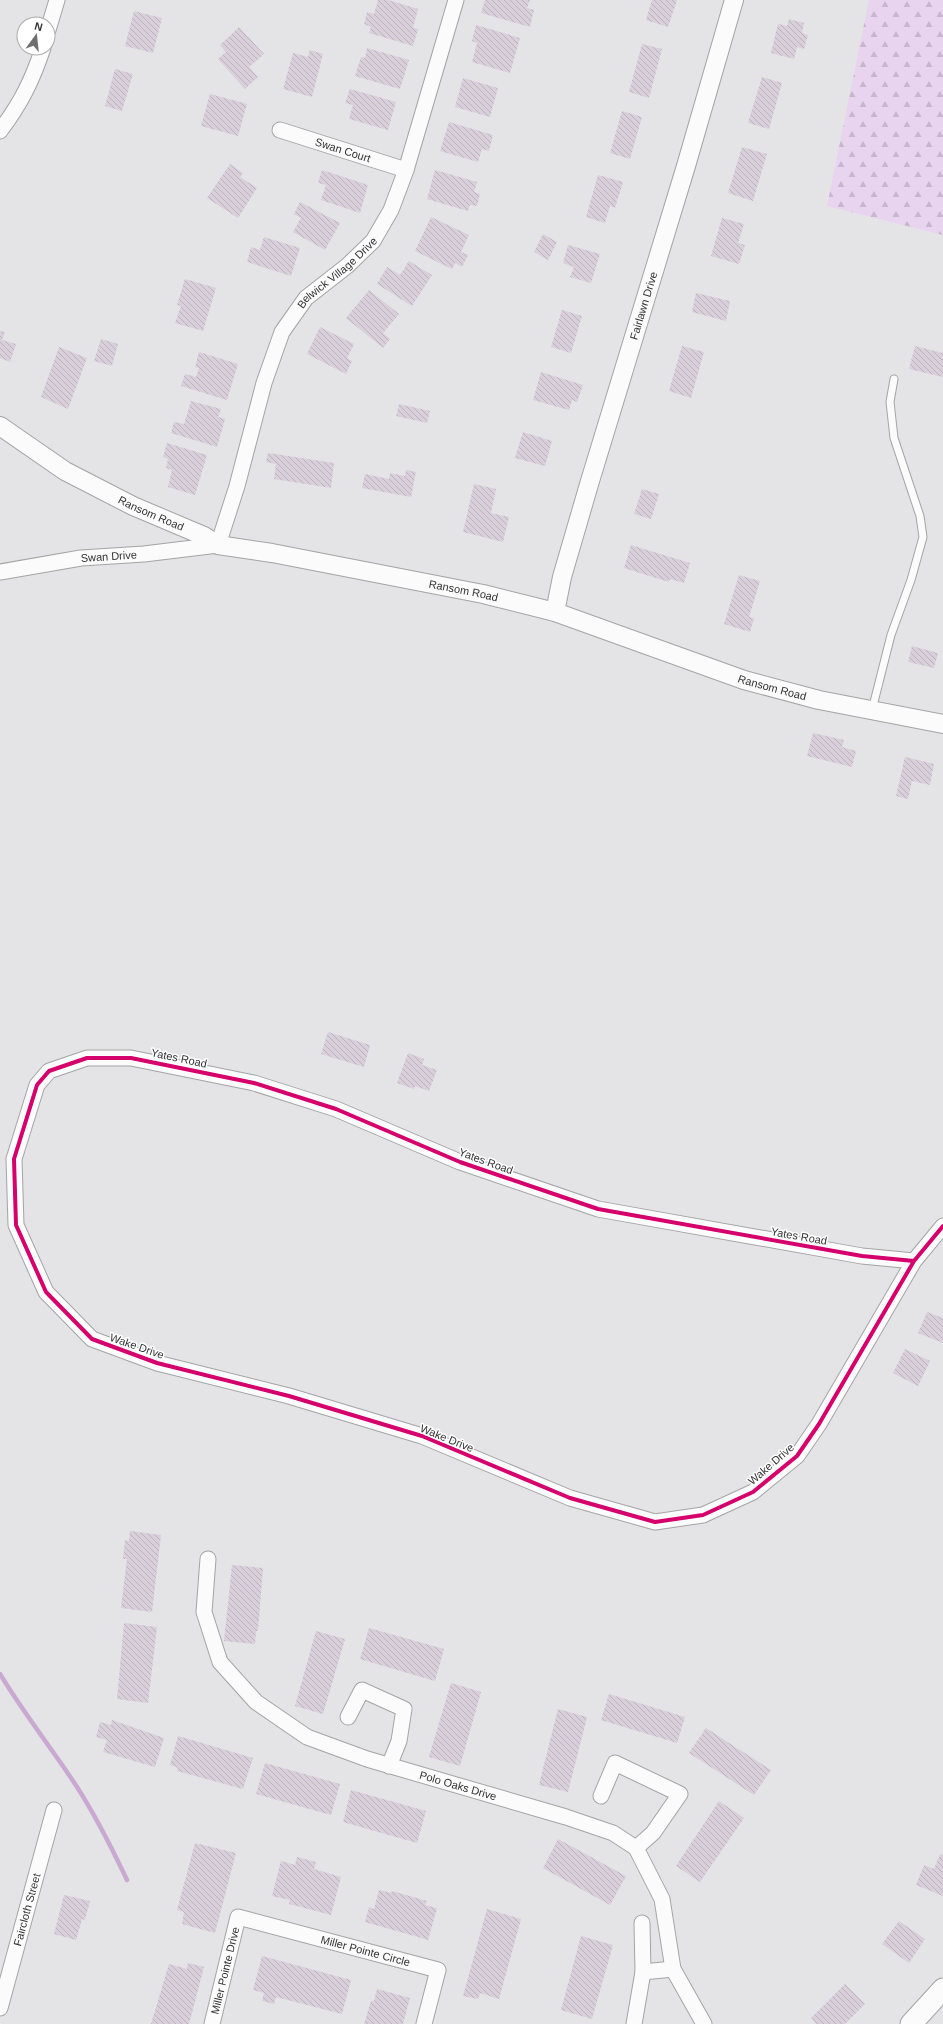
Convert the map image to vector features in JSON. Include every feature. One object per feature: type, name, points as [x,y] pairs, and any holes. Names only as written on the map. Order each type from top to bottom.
[{"type":"main road","points":[[911,2024],[943,1989]]},
{"type":"street","points":[[52,16],[57,0]]},
{"type":"street","name":"Belwick Village Drive","points":[[218,545],[264,383],[282,332],[306,298],[348,266],[373,241],[391,210],[406,170],[456,0]]},
{"type":"street","name":"Fairlawn Drive","points":[[555,612],[562,577],[590,481],[686,166],[734,0]]},
{"type":"street","points":[[0,131],[15,111],[32,81],[40,56]]},
{"type":"street","name":"Swan Court","points":[[280,130],[406,170]]},
{"type":"street","name":"Ransom Road","points":[[0,426],[65,471],[133,506],[204,536],[218,545],[272,553],[460,589],[555,612],[744,680],[819,700],[943,724]]},
{"type":"street","name":"Swan Drive","points":[[0,572],[81,558],[144,554],[218,545]]},
{"type":"street","name":"Yates Road","points":[[62,1067],[87,1058],[131,1058],[254,1083],[336,1109],[460,1162],[598,1209],[862,1256],[914,1261]]},
{"type":"street","name":"Wake Drive","points":[[62,1067],[50,1071],[37,1085],[14,1159],[16,1225],[46,1292],[92,1339],[157,1363],[289,1396],[422,1436],[570,1498],[656,1522],[703,1514],[754,1492],[797,1456],[820,1424],[914,1261],[943,1226]]},
{"type":"street","name":"Polo Oaks Drive","points":[[208,1559],[204,1612],[220,1662],[256,1702],[307,1737],[389,1766],[566,1817],[613,1833],[636,1848],[662,1899],[673,1969],[704,2024]]},
{"type":"street","points":[[348,1717],[362,1690],[404,1709],[399,1741],[389,1766]]},
{"type":"street","points":[[601,1796],[615,1763],[680,1794],[653,1833],[636,1848]]},
{"type":"street","name":"Faircloth Street","points":[[0,2008],[54,1810]]},
{"type":"street","name":"Miller Pointe Drive","points":[[212,2024],[238,1917]]},
{"type":"street","name":"Miller Pointe Circle","points":[[238,1917],[438,1970],[424,2024]]},
{"type":"street","points":[[634,2024],[643,1972],[642,1923]]},
{"type":"street","points":[[643,1972],[673,1969]]},
{"type":"lane","points":[[872,710],[891,635],[912,580],[923,537],[920,516],[894,438],[890,402],[894,379]]},
{"type":"green space","points":[[869,0],[943,0],[943,235],[827,206]]},
{"type":"building","points":[[378,0],[388,0],[418,9],[413,28],[418,29],[413,46],[369,33],[371,27],[364,24],[367,12],[374,14]]},
{"type":"building","points":[[485,0],[530,0],[527,8],[534,10],[530,27],[481,13]]},
{"type":"building","points":[[652,0],[677,0],[668,27],[646,20]]},
{"type":"building","points":[[134,11],[162,18],[153,53],[125,46]]},
{"type":"building","points":[[789,19],[804,23],[802,33],[808,35],[804,49],[797,47],[794,59],[771,53],[778,24],[787,26]]},
{"type":"building","points":[[476,25],[520,38],[510,73],[472,62],[477,43],[472,41]]},
{"type":"building","points":[[239,27],[264,54],[249,67],[258,77],[245,89],[218,59],[226,52],[220,45]]},
{"type":"building","points":[[642,44],[662,49],[649,98],[629,92]]},
{"type":"building","points":[[367,48],[409,60],[400,89],[355,76],[361,57],[365,58]]},
{"type":"building","points":[[310,50],[323,54],[312,97],[283,89],[293,53],[308,57]]},
{"type":"building","points":[[115,69],[133,74],[122,111],[105,106]]},
{"type":"building","points":[[762,77],[782,83],[769,129],[748,123]]},
{"type":"building","points":[[463,78],[498,88],[490,117],[455,107]]},
{"type":"building","points":[[350,89],[396,102],[388,130],[349,119],[353,105],[345,103]]},
{"type":"building","points":[[210,94],[247,104],[238,136],[201,126]]},
{"type":"building","points":[[622,111],[642,117],[630,159],[610,153]]},
{"type":"building","points":[[449,122],[493,135],[489,151],[482,149],[478,162],[440,151]]},
{"type":"building","points":[[742,147],[767,154],[753,201],[728,193]]},
{"type":"building","points":[[230,164],[243,173],[240,177],[257,188],[238,218],[207,198]]},
{"type":"building","points":[[322,170],[368,185],[360,213],[321,200],[326,185],[318,183]]},
{"type":"building","points":[[435,170],[477,182],[474,192],[480,194],[477,206],[470,205],[468,211],[427,199]]},
{"type":"building","points":[[598,175],[623,182],[615,208],[610,206],[605,223],[586,217]]},
{"type":"building","points":[[300,202],[340,223],[325,250],[293,232],[301,218],[294,214]]},
{"type":"building","points":[[431,217],[469,235],[461,252],[468,255],[462,267],[455,263],[452,269],[415,251]]},
{"type":"building","points":[[722,218],[744,224],[738,243],[745,245],[739,264],[711,256]]},
{"type":"building","points":[[543,234],[557,242],[548,260],[534,252]]},
{"type":"building","points":[[264,237],[300,248],[291,276],[247,262],[251,247],[260,250]]},
{"type":"building","points":[[568,245],[600,254],[591,283],[570,277],[574,267],[563,263]]},
{"type":"building","points":[[409,261],[432,275],[412,306],[377,284],[387,267],[400,275]]},
{"type":"building","points":[[185,279],[216,288],[203,331],[175,323],[181,306],[177,305]]},
{"type":"building","points":[[369,290],[399,314],[383,333],[390,339],[383,348],[346,318]]},
{"type":"building","points":[[696,293],[730,301],[726,321],[692,312]]},
{"type":"building","points":[[562,310],[582,316],[571,353],[551,347]]},
{"type":"building","points":[[320,327],[354,344],[347,358],[352,361],[346,374],[307,354]]},
{"type":"building","points":[[0,331],[5,332],[2,340],[16,344],[10,362],[0,358]]},
{"type":"building","points":[[101,339],[118,344],[112,366],[94,361]]},
{"type":"building","points":[[682,346],[704,352],[691,398],[669,391]]},
{"type":"building","points":[[915,346],[943,353],[943,377],[909,369]]},
{"type":"building","points":[[59,347],[87,358],[68,409],[41,397]]},
{"type":"building","points":[[199,352],[238,364],[227,400],[181,386],[185,374],[196,377],[199,368],[195,367]]},
{"type":"building","points":[[541,372],[583,385],[577,402],[572,400],[569,410],[533,400]]},
{"type":"building","points":[[191,401],[221,409],[218,417],[225,419],[217,447],[171,433],[174,422],[184,424]]},
{"type":"building","points":[[399,404],[430,411],[427,423],[396,416]]},
{"type":"building","points":[[523,432],[552,441],[545,466],[515,458]]},
{"type":"building","points":[[167,443],[207,455],[195,495],[168,487],[172,470],[166,468],[168,459],[163,457]]},
{"type":"building","points":[[268,453],[334,463],[331,488],[274,479],[276,464],[266,462]]},
{"type":"building","points":[[406,470],[416,472],[411,497],[362,488],[365,474],[389,479],[390,473],[405,476]]},
{"type":"building","points":[[474,484],[496,489],[491,513],[509,517],[503,542],[463,532]]},
{"type":"building","points":[[642,489],[659,494],[651,519],[634,514]]},
{"type":"building","points":[[631,545],[690,563],[684,583],[670,579],[669,582],[624,568]]},
{"type":"building","points":[[739,575],[760,581],[749,617],[754,618],[750,632],[724,624]]},
{"type":"building","points":[[912,646],[938,653],[934,668],[908,662]]},
{"type":"building","points":[[813,733],[844,740],[842,747],[856,751],[852,767],[807,756]]},
{"type":"building","points":[[905,757],[934,764],[930,785],[912,781],[908,799],[896,796]]},
{"type":"building","points":[[328,1032],[370,1045],[364,1067],[321,1054]]},
{"type":"building","points":[[408,1053],[424,1059],[422,1065],[437,1070],[429,1091],[415,1086],[414,1089],[397,1083]]},
{"type":"building","points":[[927,1312],[943,1318],[943,1343],[918,1333]]},
{"type":"building","points":[[905,1349],[930,1361],[918,1386],[893,1373]]},
{"type":"building","points":[[130,1531],[161,1535],[152,1612],[121,1608],[127,1559],[123,1559],[125,1540],[129,1541]]},
{"type":"building","points":[[232,1565],[263,1568],[258,1631],[256,1631],[255,1644],[224,1641]]},
{"type":"building","points":[[124,1623],[157,1627],[148,1703],[117,1699]]},
{"type":"building","points":[[369,1628],[444,1649],[435,1681],[360,1659]]},
{"type":"building","points":[[316,1631],[345,1639],[323,1714],[295,1706]]},
{"type":"building","points":[[451,1683],[481,1692],[460,1766],[429,1757]]},
{"type":"building","points":[[609,1694],[685,1717],[677,1743],[601,1720]]},
{"type":"building","points":[[558,1709],[587,1717],[568,1792],[539,1785]]},
{"type":"building","points":[[112,1720],[164,1738],[155,1767],[103,1752],[107,1740],[96,1737],[100,1722],[111,1725]]},
{"type":"building","points":[[706,1728],[771,1770],[754,1795],[689,1753]]},
{"type":"building","points":[[178,1736],[253,1758],[243,1789],[177,1771],[178,1768],[170,1765]]},
{"type":"building","points":[[265,1763],[340,1784],[331,1815],[256,1794]]},
{"type":"building","points":[[351,1790],[426,1811],[417,1843],[343,1822]]},
{"type":"building","points":[[719,1801],[744,1818],[700,1882],[676,1866]]},
{"type":"building","points":[[558,1839],[626,1876],[610,1905],[543,1868]]},
{"type":"building","points":[[195,1843],[236,1853],[215,1933],[182,1924],[184,1912],[177,1910]]},
{"type":"building","points":[[940,1854],[943,1855],[943,1896],[916,1885],[924,1865],[934,1869]]},
{"type":"building","points":[[297,1857],[316,1862],[314,1869],[341,1877],[331,1915],[289,1904],[290,1900],[272,1896],[281,1861],[295,1865]]},
{"type":"building","points":[[379,1890],[391,1893],[392,1891],[427,1901],[425,1905],[437,1908],[428,1940],[365,1922],[369,1907],[374,1909]]},
{"type":"building","points":[[64,1895],[90,1901],[85,1920],[82,1919],[76,1940],[54,1934]]},
{"type":"building","points":[[487,1909],[521,1919],[499,1999],[480,1993],[478,1999],[463,1996]]},
{"type":"building","points":[[899,1921],[925,1939],[909,1963],[882,1944]]},
{"type":"building","points":[[581,1936],[613,1945],[592,2019],[561,2010]]},
{"type":"building","points":[[262,1956],[351,1980],[342,2014],[276,1997],[274,2004],[262,2001],[264,1993],[253,1990]]},
{"type":"building","points":[[188,1963],[204,1967],[189,2024],[151,2024],[169,1964],[187,1969]]},
{"type":"building","points":[[845,1984],[865,2004],[845,2024],[816,2024],[811,2018]]},
{"type":"building","points":[[377,1989],[410,1998],[403,2024],[364,2024],[371,2001],[374,2001]]},
{"type":"waterway","points":[[0,1674],[16,1700],[85,1800],[127,1880]]},
{"type":"cycle path","points":[[914,1261],[862,1256],[598,1209],[460,1162],[336,1109],[254,1083],[131,1058],[87,1058],[49,1071],[37,1085],[14,1159],[16,1225],[46,1292],[92,1339],[157,1363],[289,1396],[422,1436],[570,1498],[655,1522],[703,1515],[753,1492],[797,1456],[819,1424],[914,1261],[943,1226]]}]
